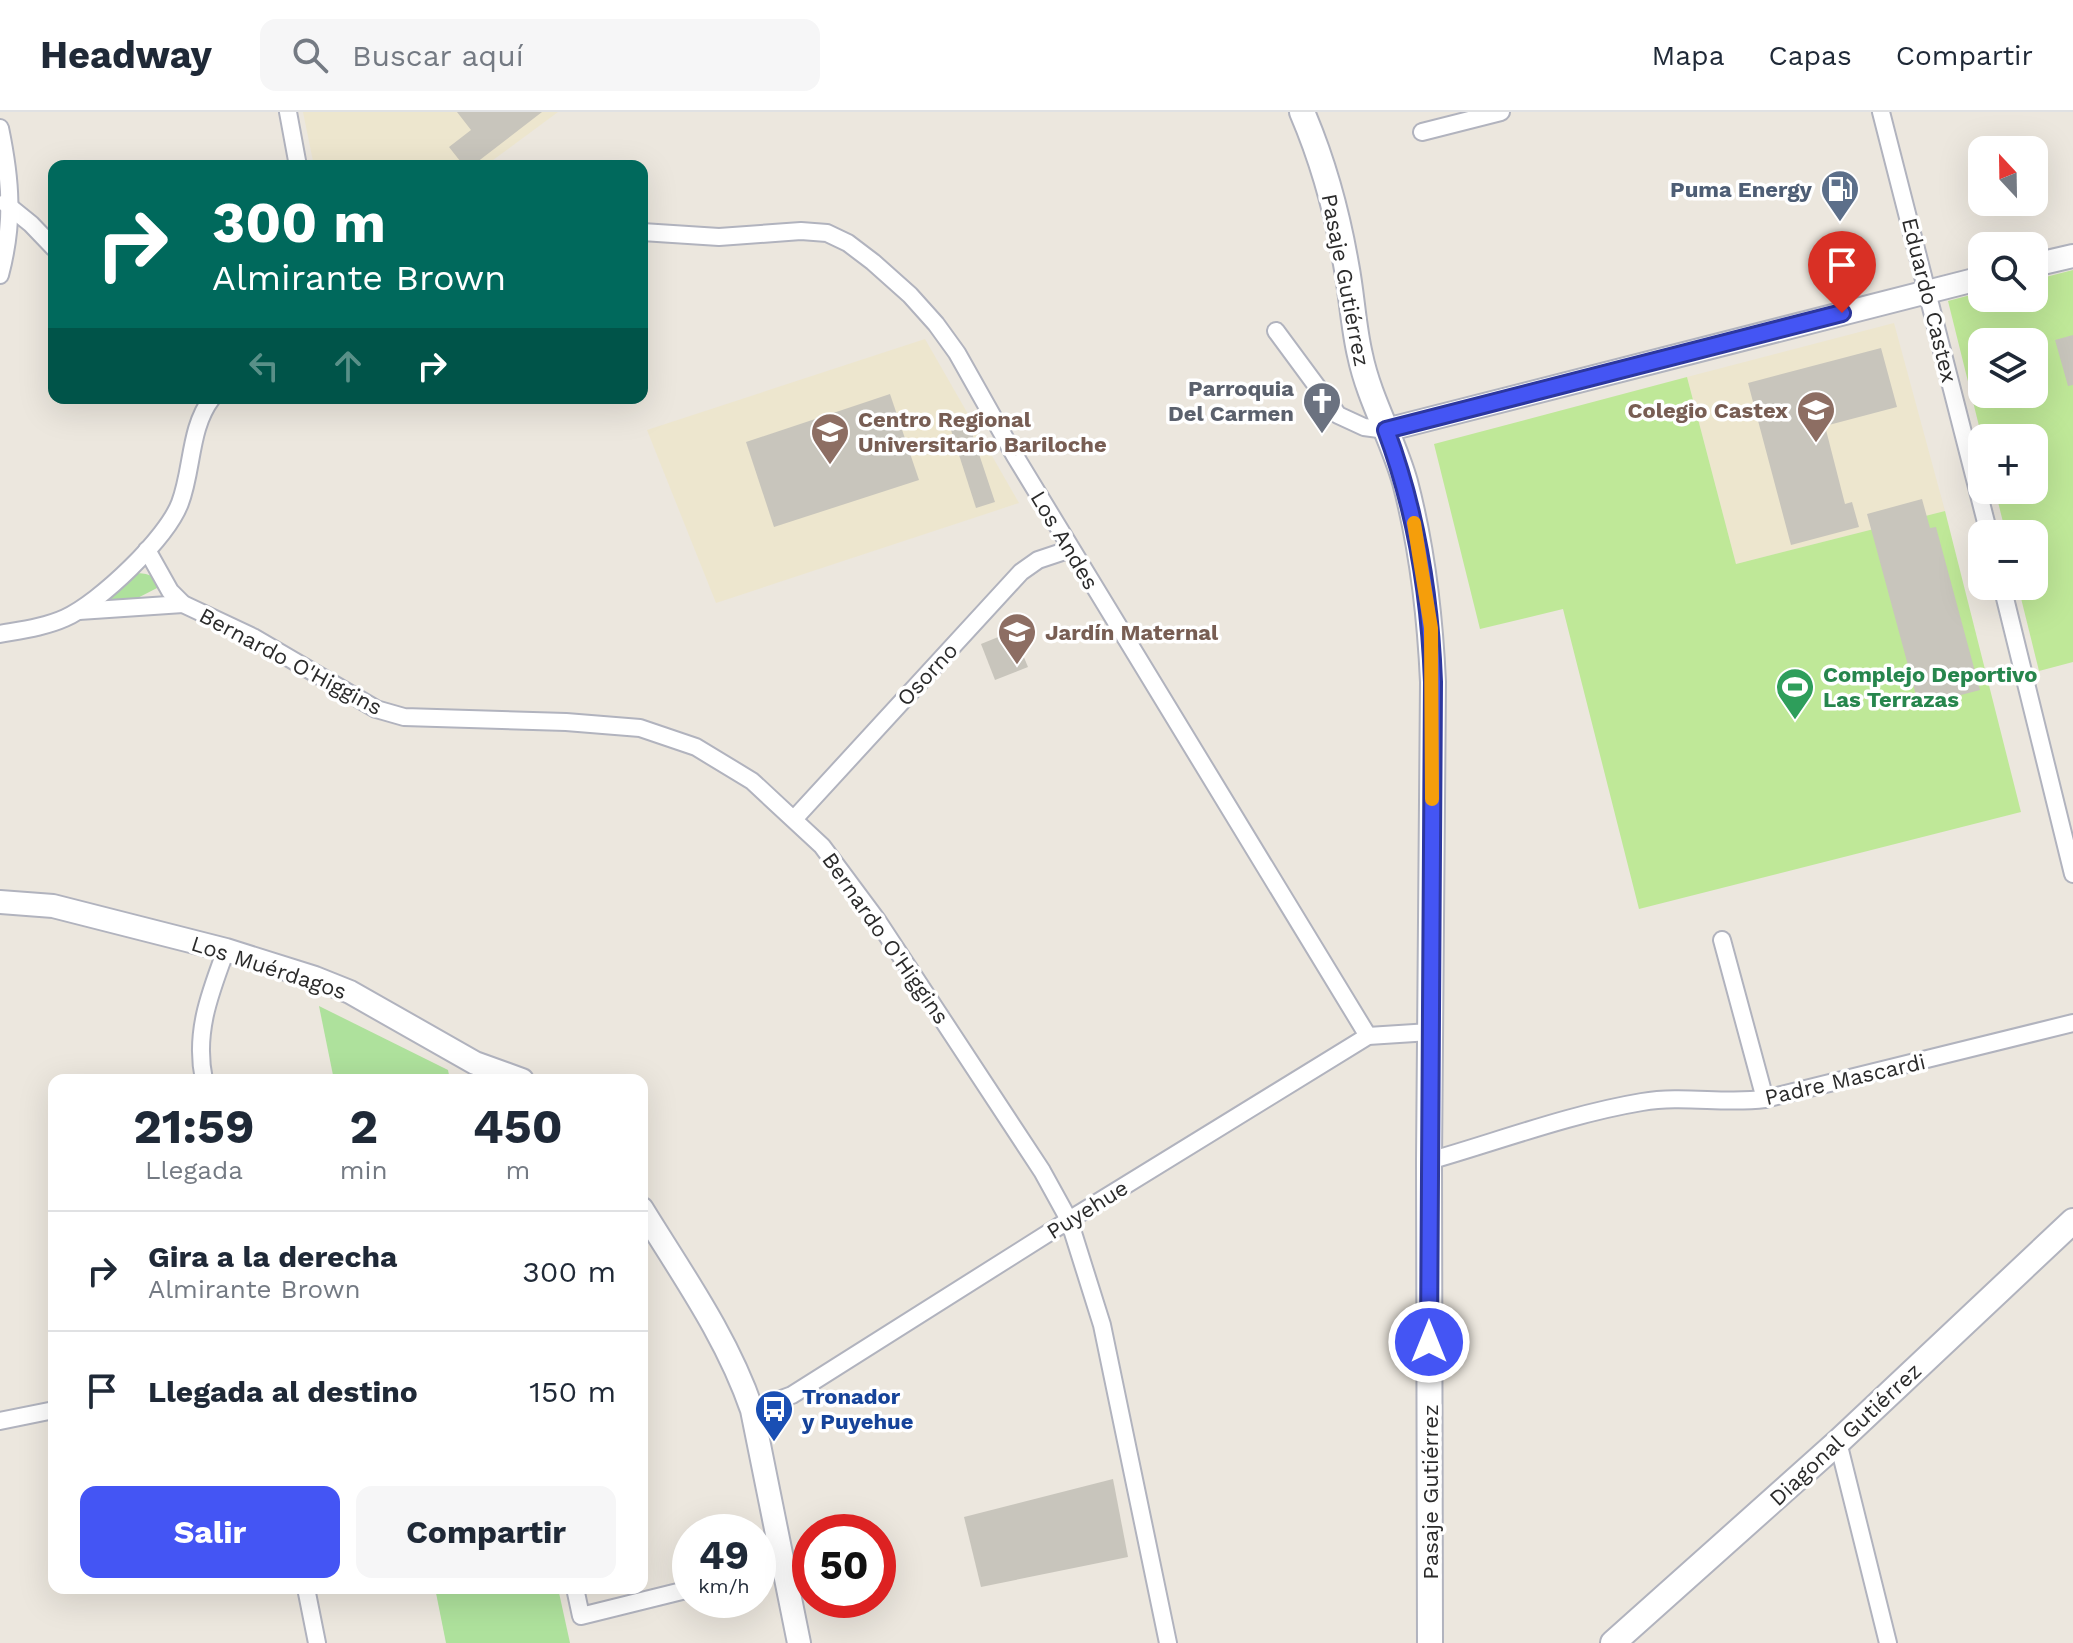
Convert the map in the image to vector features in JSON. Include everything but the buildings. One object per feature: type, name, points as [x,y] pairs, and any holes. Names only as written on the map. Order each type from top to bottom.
[{"type":"main road","name":"Pasaje Gutiérrez","points":[[1302,112],[1318,150],[1335,209],[1359,354],[1407,493],[1431,628],[1430,1643]]},
{"type":"main road","name":"Diagonal Gutiérrez","points":[[1613,1643],[1838,1442],[2073,1221]]},
{"type":"street","points":[[288,112],[297,160]]},
{"type":"street","points":[[1422,132],[1501,112]]},
{"type":"street","name":"Eduardo Castex","points":[[1881,112],[1985,520]]},
{"type":"street","points":[[0,128],[7,159],[5,203],[10,230],[0,275]]},
{"type":"street","points":[[5,203],[48,242]]},
{"type":"street","name":"Los Andes","points":[[648,232],[719,237],[801,231],[827,233],[848,243],[910,295],[936,324],[957,353],[1007,443],[1368,1036]]},
{"type":"street","points":[[2048,262],[2073,256]]},
{"type":"street","points":[[1276,331],[1338,415],[1364,427],[1386,430],[1968,281]]},
{"type":"street","points":[[0,634],[54,623],[79,611],[147,550],[180,504],[196,432],[206,404]]},
{"type":"street","name":"Osorno","points":[[795,818],[1021,572],[1038,560],[1071,549]]},
{"type":"street","name":"Bernardo O'Higgins","points":[[147,550],[170,591],[183,604],[253,637],[376,709],[404,717],[566,722],[640,728],[696,747],[752,781],[822,846],[877,920],[1042,1171],[1069,1220],[1102,1325],[1168,1643]]},
{"type":"street","points":[[2005,600],[2073,874]]},
{"type":"street","name":"Bernardo O'Higgins","points":[[79,611],[183,604]]},
{"type":"street","name":"Los Muérdagos","points":[[0,902],[53,906],[226,950],[315,978],[350,992],[475,1063],[505,1074]]},
{"type":"street","points":[[1722,940],[1765,1099]]},
{"type":"street","points":[[203,1074],[200,1043],[203,1014],[226,950]]},
{"type":"street","name":"Padre Mascardi","points":[[1429,1161],[1599,1111],[1676,1097],[1738,1102],[1765,1099],[2073,1023]]},
{"type":"street","name":"Puyehue","points":[[752,1410],[792,1395],[1368,1036],[1430,1032]]},
{"type":"street","points":[[648,1219],[727,1348],[741,1377],[752,1410],[799,1643]]},
{"type":"street","points":[[0,1421],[48,1411]]},
{"type":"street","points":[[1838,1442],[1888,1643]]},
{"type":"street","points":[[776,1567],[784,1565]]},
{"type":"street","points":[[576,1594],[581,1616],[672,1593]]},
{"type":"street","points":[[307,1594],[317,1643]]},
{"type":"shaded area","points":[[303,112],[558,112],[493,160],[313,160]]},
{"type":"shaded area","name":"Colegio Castex","points":[[1894,323],[1945,511],[1736,564],[1687,377]]},
{"type":"shaded area","name":"Centro Regional Universitario Bariloche","points":[[925,339],[1019,503],[716,603],[647,430]]},
{"type":"green space","points":[[2073,270],[2073,662],[2039,671],[2021,600],[2048,600],[2048,520],[2002,520],[1998,504],[2048,504],[2048,424],[1979,424],[1975,408],[2048,408],[2048,328],[1968,328],[1968,382],[1948,301],[1968,296],[1968,312],[2048,312],[2048,276]]},
{"type":"green space","name":"Complejo Deportivo Las Terrazas","points":[[1687,377],[1736,564],[1945,511],[2021,812],[1639,909],[1563,609],[1480,629],[1434,444]]},
{"type":"green space","points":[[136,573],[155,579],[159,587],[122,606],[113,603],[110,598],[112,589]]},
{"type":"green space","points":[[319,1006],[448,1070],[449,1074],[333,1074]]},
{"type":"green space","points":[[436,1594],[559,1594],[570,1643],[446,1643]]},
{"type":"slow traffic","points":[[1414,523],[1431,628],[1432,799]]},
{"type":"place","name":"Puma Energy","points":[[1840,223]]},
{"type":"place","name":"Parroquia Del Carmen","points":[[1322,435]]},
{"type":"place","name":"Colegio Castex","points":[[1816,444]]},
{"type":"place","name":"Centro Regional Universitario Bariloche","points":[[830,466]]},
{"type":"place","name":"Jardín Maternal","points":[[1017,666]]},
{"type":"place","name":"Complejo Deportivo Las Terrazas","points":[[1795,721]]},
{"type":"place","name":"Tronador y Puyehue","points":[[774,1443]]},
{"type":"route","points":[[1429,1342],[1431,628],[1416,532],[1404,480],[1386,430],[1842,313]]}]
